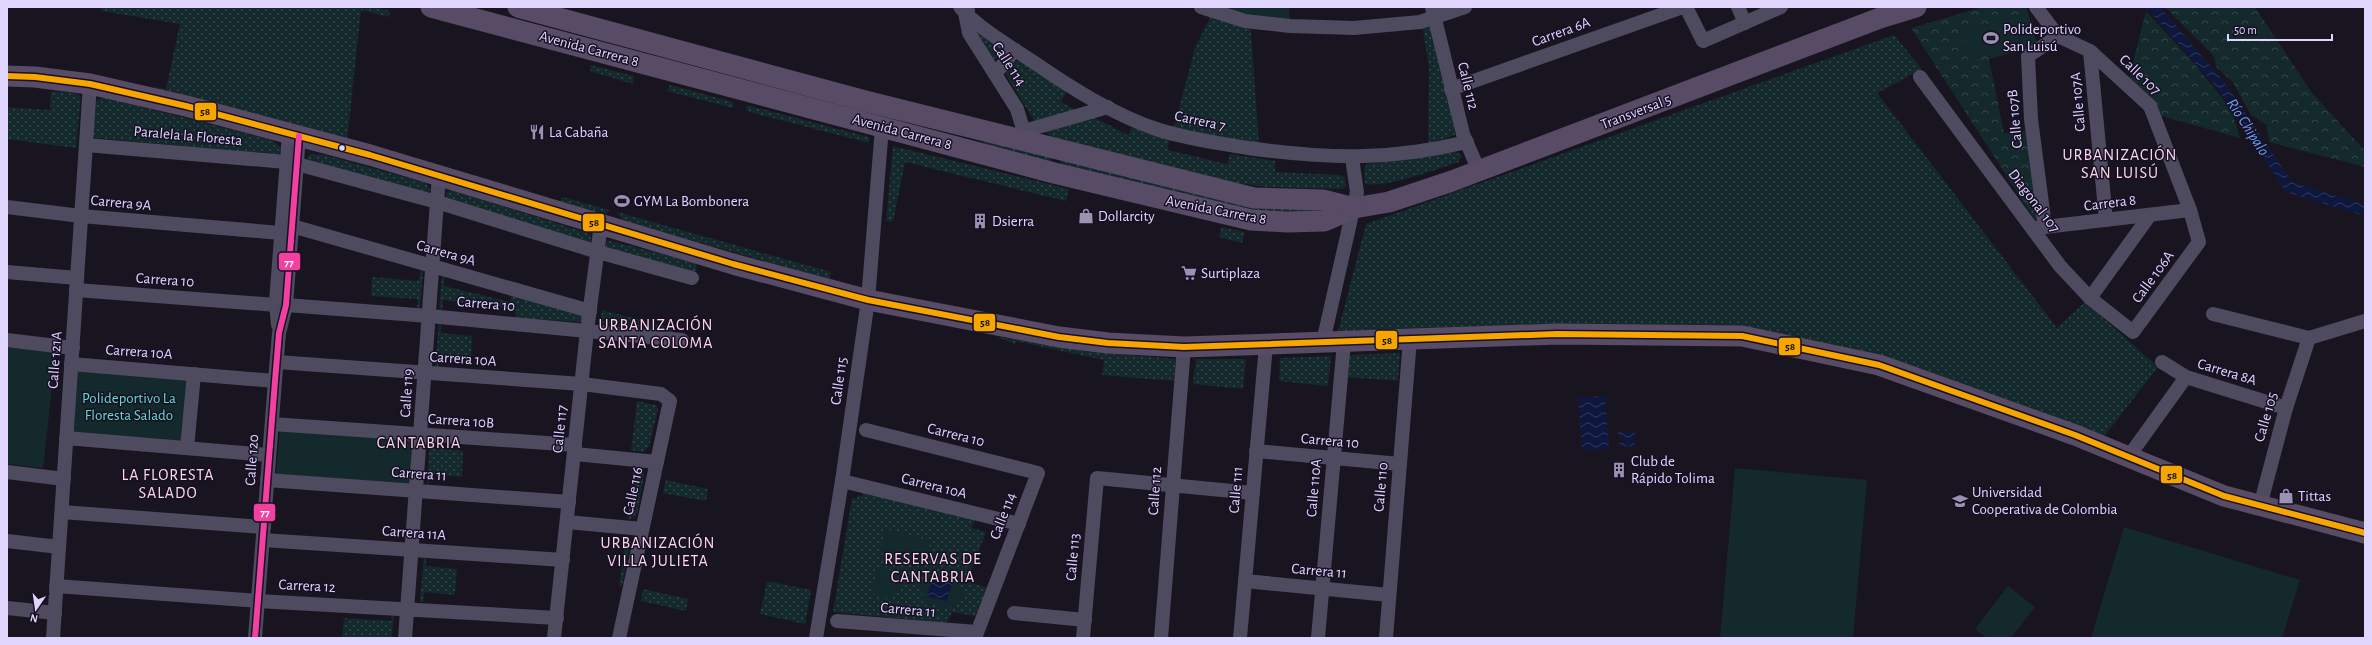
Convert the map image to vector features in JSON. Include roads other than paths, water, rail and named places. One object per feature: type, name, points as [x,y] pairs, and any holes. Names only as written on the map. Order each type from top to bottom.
[{"type":"main road","name":"Avenida Carrera 8","points":[[431,7],[1054,173],[1252,220],[1287,222],[1324,221],[1354,208]]},
{"type":"main road","name":"Avenida Carrera 8","points":[[518,7],[1026,136],[1254,198],[1323,200],[1354,208]]},
{"type":"main road","name":"Transversal 5","points":[[1354,208],[1389,202],[1479,171],[1880,18],[1916,7]]},
{"type":"main road","points":[[7,76],[35,77],[90,84],[294,135],[439,175],[733,264],[868,300],[1059,337],[1108,343],[1184,347],[1557,334],[1742,336],[1879,366],[2129,456],[2224,496],[2365,532]]},
{"type":"street","points":[[1201,7],[1245,21],[1290,26],[1354,28],[1465,7]]},
{"type":"street","name":"Carrera 6A","points":[[1451,89],[1683,7]]},
{"type":"street","points":[[1686,7],[1703,41],[1781,7]]},
{"type":"street","points":[[1738,7],[1745,23]]},
{"type":"street","points":[[2036,7],[2058,36],[2090,51]]},
{"type":"street","name":"Calle 114","points":[[965,9],[969,33],[1017,109],[1026,136]]},
{"type":"street","name":"Carrera 7","points":[[965,9],[1015,50],[1064,82],[1108,107],[1159,130],[1212,142],[1294,155],[1352,158],[1426,152],[1467,142]]},
{"type":"street","name":"Calle 112","points":[[1433,13],[1451,89],[1467,142],[1479,171]]},
{"type":"street","name":"Calle 107B","points":[[2039,227],[2028,56],[2058,36]]},
{"type":"street","points":[[995,74],[1015,50]]},
{"type":"street","name":"Calle 107","points":[[2090,51],[2150,106],[2190,210],[2199,242]]},
{"type":"street","name":"Calle 107A","points":[[2090,51],[2106,220]]},
{"type":"street","name":"Diagonal 107","points":[[1920,77],[2039,227],[2060,266],[2090,298],[2133,332]]},
{"type":"street","name":"Calle 121A","points":[[53,638],[90,84]]},
{"type":"street","points":[[1026,136],[1108,107]]},
{"type":"street","name":"Calle 115","points":[[816,638],[842,481],[868,300],[882,127]]},
{"type":"street","name":"Calle 120","points":[[255,638],[294,135]]},
{"type":"street","name":"Paralela la Floresta","points":[[86,145],[292,163],[437,202],[598,252],[692,278]]},
{"type":"street","points":[[1323,342],[1357,192],[1352,158]]},
{"type":"street","name":"Calle 119","points":[[406,638],[439,175]]},
{"type":"street","name":"Carrera 9A","points":[[7,207],[81,216],[287,229],[433,267],[590,311]]},
{"type":"street","name":"Carrera 8","points":[[2039,227],[2190,210]]},
{"type":"street","points":[[2090,298],[2150,215]]},
{"type":"street","name":"Calle 117","points":[[554,638],[587,331],[601,224]]},
{"type":"street","name":"Calle 106A","points":[[2133,332],[2199,242]]},
{"type":"street","name":"Carrera 10","points":[[7,272],[77,284],[281,305],[429,316],[682,340]]},
{"type":"street","points":[[2212,314],[2309,338],[2365,321]]},
{"type":"street","name":"Calle 105","points":[[2260,506],[2286,408],[2309,338]]},
{"type":"street","name":"Calle 110","points":[[1386,638],[1410,339]]},
{"type":"street","points":[[7,340],[72,348]]},
{"type":"street","name":"Calle 110A","points":[[1318,638],[1344,342]]},
{"type":"street","name":"Calle 111","points":[[1240,638],[1266,345]]},
{"type":"street","name":"Calle 112","points":[[1161,638],[1184,347]]},
{"type":"street","name":"Carrera 10A","points":[[277,362],[582,384],[646,391]]},
{"type":"street","name":"Carrera 8A","points":[[2162,362],[2186,377],[2286,408]]},
{"type":"street","name":"Carrera 10A","points":[[71,364],[275,381]]},
{"type":"street","points":[[187,448],[194,374]]},
{"type":"street","points":[[2129,456],[2186,377]]},
{"type":"street","name":"Calle 116","points":[[619,638],[670,401],[661,394],[646,391]]},
{"type":"street","name":"Carrera 10B","points":[[272,424],[421,435],[575,449],[657,462]]},
{"type":"street","name":"Carrera 10","points":[[866,430],[1038,473]]},
{"type":"street","points":[[66,438],[269,455]]},
{"type":"street","name":"Carrera 10","points":[[1256,451],[1400,464]]},
{"type":"street","points":[[7,472],[64,479]]},
{"type":"street","name":"Calle 114","points":[[976,635],[1038,473]]},
{"type":"street","name":"Calle 113","points":[[1083,638],[1097,478],[1173,485]]},
{"type":"street","name":"Carrera 11","points":[[267,480],[569,502]]},
{"type":"street","name":"Carrera 10A","points":[[842,481],[1019,524]]},
{"type":"street","points":[[1173,485],[1253,494]]},
{"type":"street","name":"Carrera 11A","points":[[62,512],[412,549],[563,560]]},
{"type":"street","points":[[567,522],[642,529]]},
{"type":"street","points":[[7,541],[59,547]]},
{"type":"street","name":"Carrera 11","points":[[1245,581],[1389,595]]},
{"type":"street","name":"Carrera 12","points":[[56,586],[258,601],[557,618]]},
{"type":"street","points":[[7,608],[55,613]]},
{"type":"street","points":[[1014,613],[1085,620]]},
{"type":"street","name":"Carrera 11","points":[[837,621],[976,635]]},
{"type":"water","name":"Río Chipalo","points":[[2146,7],[2160,7],[2224,82],[2292,182],[2365,205],[2365,216],[2286,192],[2217,88]]},
{"type":"water","points":[[1605,396],[1609,449],[1582,450],[1578,398]]},
{"type":"water","points":[[1618,432],[1635,432],[1634,446],[1619,447],[1619,443],[1624,443],[1624,438],[1618,438]]},
{"type":"water","points":[[932,578],[952,583],[947,601],[927,597]]},
{"type":"place","name":"Polideportivo San Luisú","points":[[1991,38]]},
{"type":"place","name":"La Cabaña","points":[[537,132]]},
{"type":"place","name":"GYM La Bombonera","points":[[622,201]]},
{"type":"place","name":"Dollarcity","points":[[1086,216]]},
{"type":"place","name":"Dsierra","points":[[980,221]]},
{"type":"place","name":"Surtiplaza","points":[[1189,273]]},
{"type":"place","name":"Club de Rápido Tolima","points":[[1619,470]]},
{"type":"place","name":"Tittas","points":[[2286,496]]},
{"type":"place","name":"Universidad Cooperativa de Colombia","points":[[1960,501]]},
{"type":"district","name":"URBANIZACIÓN SAN LUISÚ","points":[[2120,164]]},
{"type":"district","name":"URBANIZACIÓN SANTA COLOMA","points":[[656,334]]},
{"type":"district","name":"CANTABRIA","points":[[419,443]]},
{"type":"district","name":"LA FLORESTA SALADO","points":[[168,484]]},
{"type":"district","name":"URBANIZACIÓN VILLA JULIETA","points":[[658,552]]},
{"type":"district","name":"RESERVAS DE CANTABRIA","points":[[933,568]]},
{"type":"park label","name":"Polideportivo La Floresta Salado","points":[[129,406]]}]
